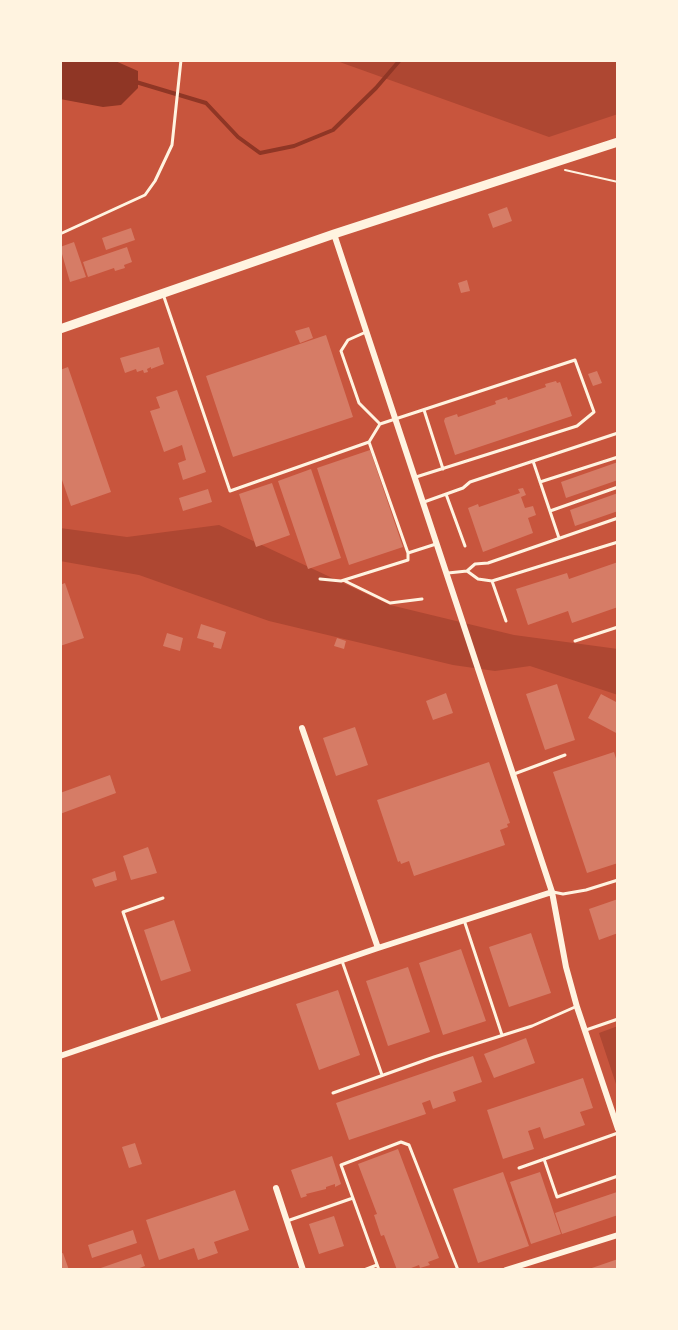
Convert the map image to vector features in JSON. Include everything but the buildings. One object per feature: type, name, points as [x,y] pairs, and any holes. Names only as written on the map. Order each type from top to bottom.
[{"type":"main road","points":[[60,329],[334,234],[618,142]]},
{"type":"street","points":[[334,234],[552,892],[566,967],[577,1007],[618,1131]]},
{"type":"street","points":[[302,728],[378,948]]},
{"type":"street","points":[[60,1056],[378,948],[552,892]]},
{"type":"street","points":[[276,1188],[303,1270]]},
{"type":"street","points":[[507,1270],[618,1235]]},
{"type":"lane","points":[[60,234],[145,195],[155,181],[172,145],[181,60]]},
{"type":"lane","points":[[163,294],[230,491],[369,442],[380,424],[575,360],[594,412],[577,426],[415,478]]},
{"type":"lane","points":[[366,332],[348,340],[341,351],[359,403],[380,424]]},
{"type":"lane","points":[[424,410],[443,469]]},
{"type":"lane","points":[[423,502],[463,488],[470,482],[618,433]]},
{"type":"lane","points":[[320,579],[344,580],[408,560],[408,553],[369,442]]},
{"type":"lane","points":[[540,482],[618,457]]},
{"type":"lane","points":[[533,461],[560,538]]},
{"type":"lane","points":[[550,511],[618,487]]},
{"type":"lane","points":[[446,494],[465,546]]},
{"type":"lane","points":[[467,572],[475,564],[488,563],[618,518]]},
{"type":"lane","points":[[446,573],[467,572],[478,579],[492,581],[618,542]]},
{"type":"lane","points":[[408,553],[436,543]]},
{"type":"lane","points":[[344,580],[390,603],[422,599]]},
{"type":"lane","points":[[492,581],[506,621]]},
{"type":"lane","points":[[575,641],[618,627]]},
{"type":"lane","points":[[513,774],[565,755]]},
{"type":"lane","points":[[552,892],[563,894],[586,890],[618,880]]},
{"type":"lane","points":[[161,1022],[123,912],[163,898]]},
{"type":"lane","points":[[464,920],[501,1035]]},
{"type":"lane","points":[[341,961],[382,1075]]},
{"type":"lane","points":[[333,1093],[532,1026],[577,1007]]},
{"type":"lane","points":[[585,1030],[618,1019]]},
{"type":"lane","points":[[519,1167],[618,1131]]},
{"type":"lane","points":[[379,1270],[341,1164],[405,1142],[409,1145],[458,1270]]},
{"type":"lane","points":[[544,1159],[557,1197],[618,1176]]},
{"type":"lane","points":[[287,1221],[353,1198]]},
{"type":"lane","points":[[364,1270],[377,1265]]},
{"type":"path","points":[[546,166],[618,182]]},
{"type":"shaded area","points":[[60,60],[113,60],[138,71],[138,88],[121,105],[103,107],[60,99]]},
{"type":"shaded area","points":[[334,60],[618,60],[618,114],[549,137]]},
{"type":"shaded area","points":[[219,525],[390,605],[514,635],[618,649],[618,695],[530,666],[495,671],[453,665],[269,621],[139,575],[60,561],[60,528],[127,537]]},
{"type":"shaded area","points":[[618,1026],[618,1090],[599,1033]]},
{"type":"waterway","points":[[136,82],[206,103],[238,137],[260,153],[294,146],[333,130],[376,88],[400,60]]}]
